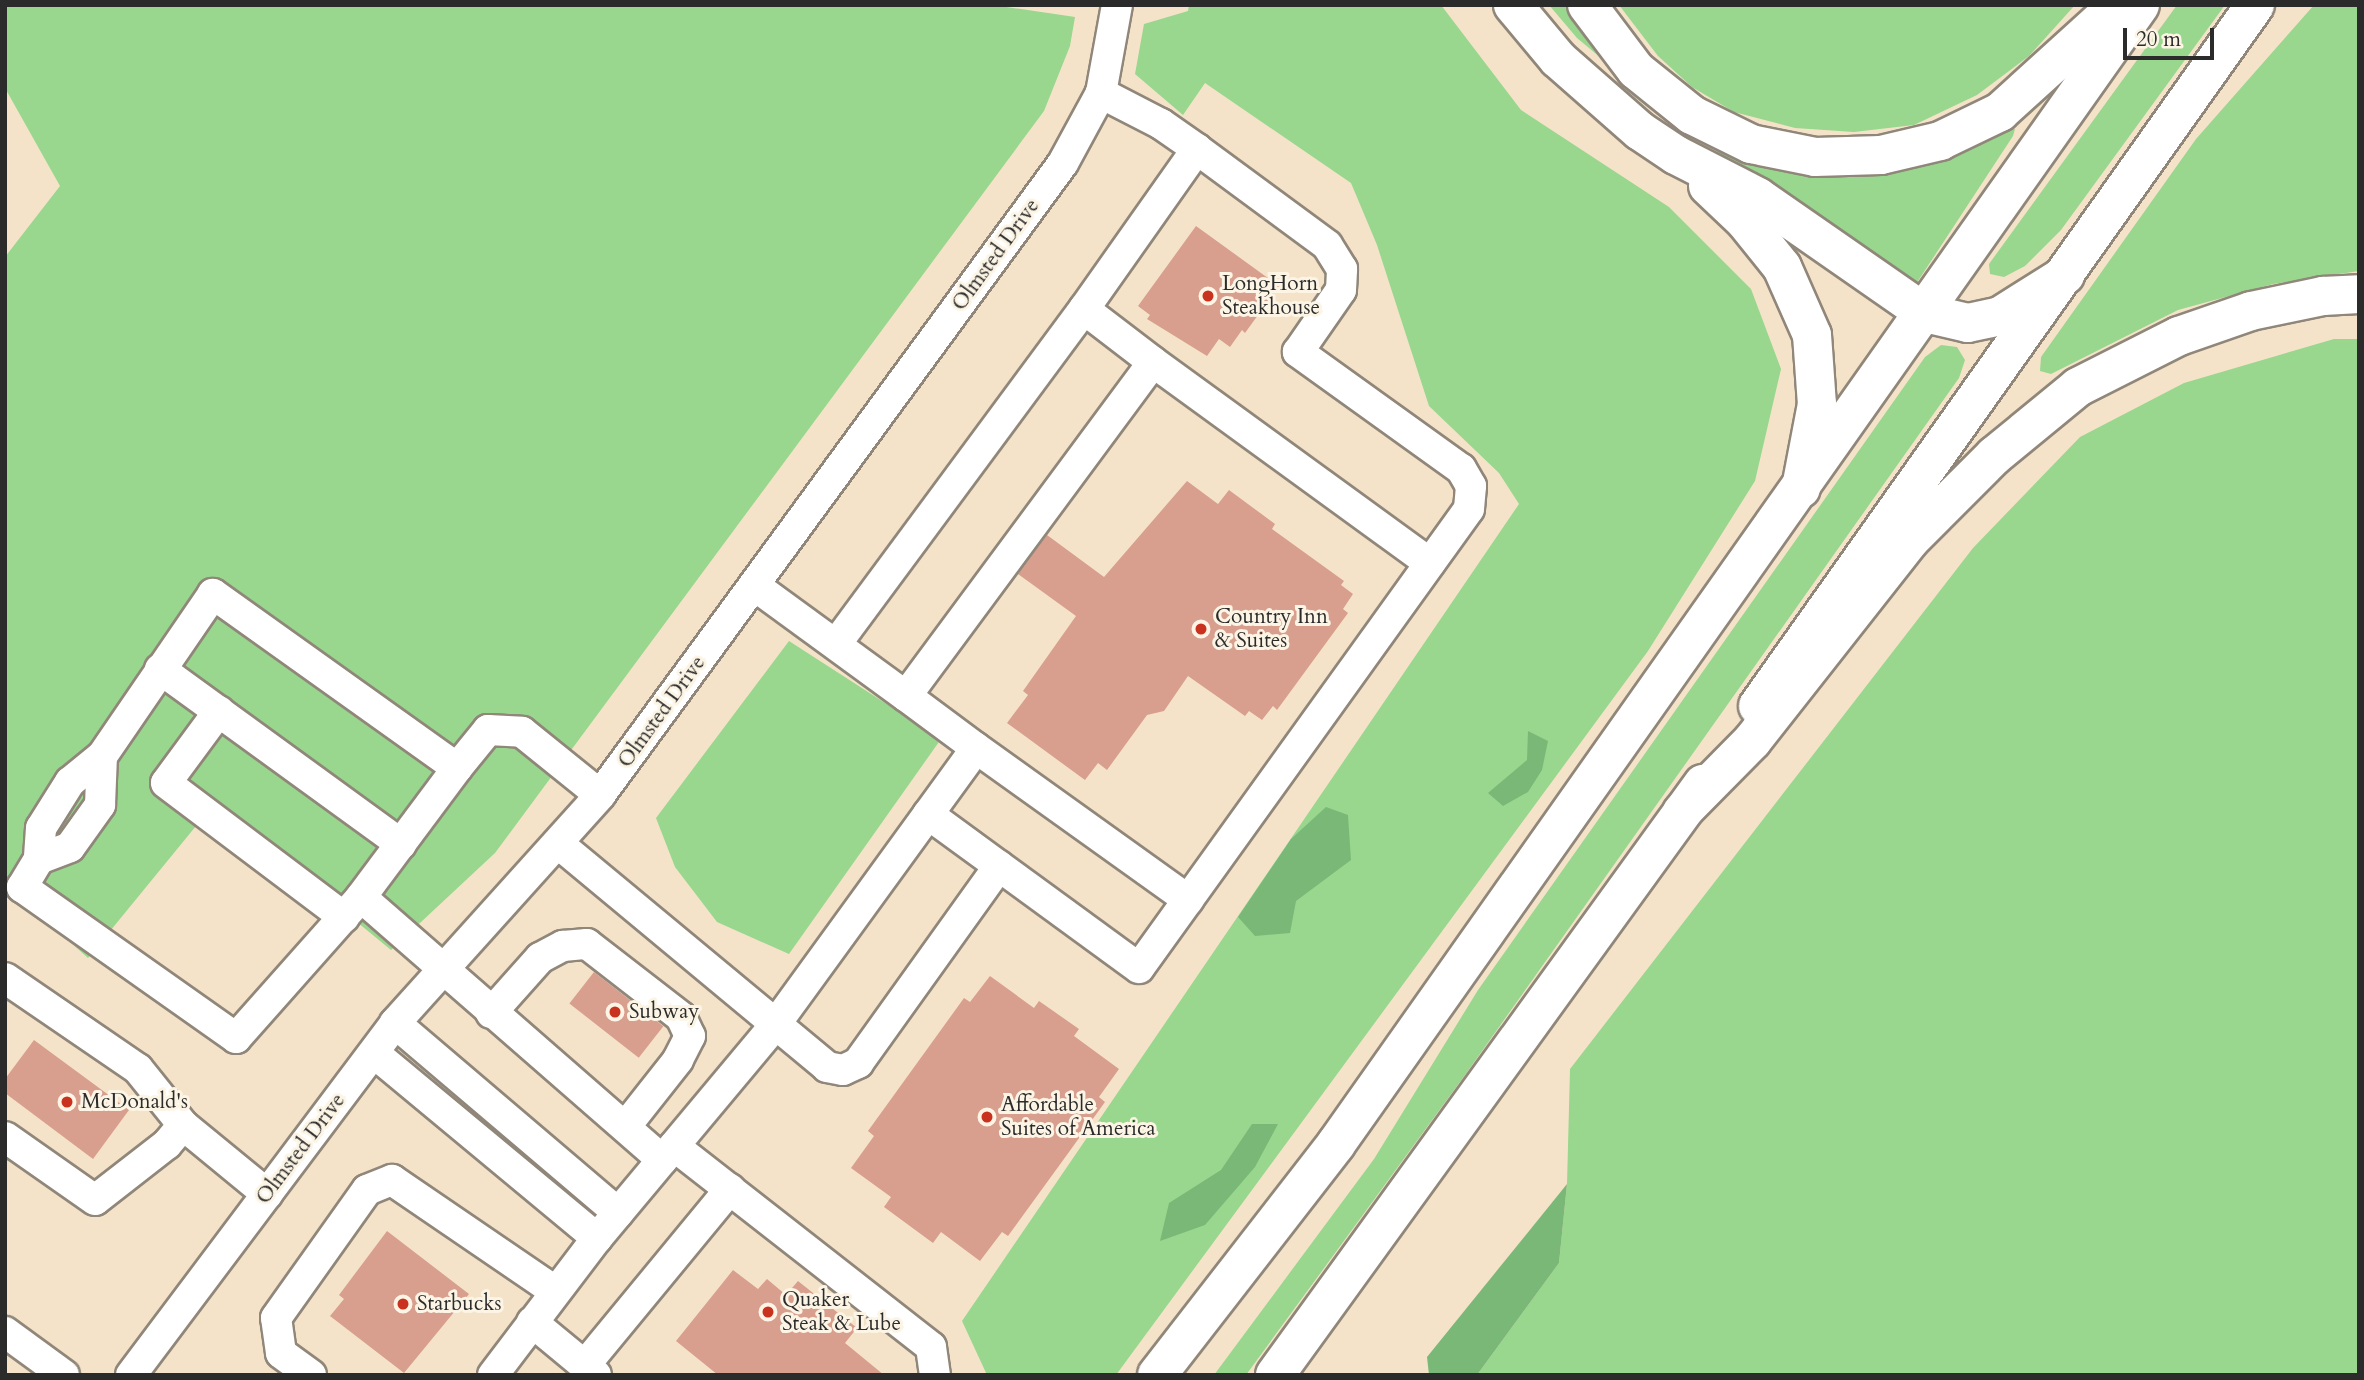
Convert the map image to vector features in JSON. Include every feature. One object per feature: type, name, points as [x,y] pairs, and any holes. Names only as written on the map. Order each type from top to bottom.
[{"type":"main road","points":[[1513,5],[1593,93],[1676,155],[1766,246],[1805,313],[1817,379],[1801,488]]},
{"type":"main road","points":[[1587,5],[1636,70],[1692,115],[1751,144],[1815,157],[1881,155],[1940,141],[2000,112],[2118,5]]},
{"type":"main road","points":[[1157,1375],[1336,1144],[2140,5]]},
{"type":"main road","points":[[1275,1375],[1682,813],[2255,5]]},
{"type":"main road","points":[[1676,155],[1758,197],[1925,313],[1968,323],[2000,316],[2065,275]]},
{"type":"main road","points":[[1682,813],[1752,741],[1910,540],[1994,456],[2078,387],[2179,336],[2251,311],[2323,296],[2359,294]]},
{"type":"street","name":"Olmsted Drive","points":[[131,1375],[396,1023],[560,845],[600,795],[1063,163],[1101,93],[1117,5]]},
{"type":"street","points":[[928,814],[1139,968],[1469,509],[1471,486],[1461,469],[1298,352],[1340,290],[1342,269],[1327,245],[1161,124],[1101,93]]},
{"type":"street","points":[[836,644],[1084,309],[1197,149]]},
{"type":"street","points":[[1084,309],[1430,564]]},
{"type":"street","points":[[906,696],[1153,362]]},
{"type":"street","points":[[755,586],[1188,900]]},
{"type":"street","points":[[457,768],[213,594],[102,756],[70,782],[41,828],[39,859],[22,887],[236,1038],[352,907],[488,730],[522,732],[600,795]]},
{"type":"street","points":[[160,668],[401,844]]},
{"type":"street","points":[[219,711],[166,783],[445,972],[625,1127],[730,1189],[931,1347],[935,1375]]},
{"type":"street","points":[[493,1375],[597,1238],[775,1025],[976,748]]},
{"type":"street","points":[[560,845],[827,1067],[843,1070],[858,1063],[999,866]]},
{"type":"street","points":[[491,1013],[540,958],[563,946],[587,944],[681,1017],[690,1036],[678,1060],[625,1127]]},
{"type":"street","points":[[5,978],[138,1069],[183,1125],[267,1194]]},
{"type":"street","points":[[396,1023],[618,1213]]},
{"type":"street","points":[[374,1053],[597,1238]]},
{"type":"street","points":[[5,1137],[95,1200],[167,1144],[183,1125]]},
{"type":"street","points":[[311,1375],[281,1353],[276,1318],[367,1190],[392,1180],[555,1291]]},
{"type":"street","points":[[532,1322],[590,1370],[730,1189]]},
{"type":"street","points":[[5,1332],[64,1375]]},
{"type":"green space","points":[[5,5],[993,5],[1075,17],[1070,46],[1044,111],[495,853],[391,950],[214,804],[88,958],[5,884],[5,257],[60,186],[5,88]]},
{"type":"green space","points":[[1189,5],[1441,5],[1521,110],[1669,207],[1751,289],[1781,369],[1755,481],[1648,651],[1116,1375],[987,1375],[962,1321],[1519,504],[1499,473],[1429,406],[1377,245],[1351,183],[1205,83],[1183,115],[1135,74],[1144,24],[1188,11]]},
{"type":"green space","points":[[1549,5],[1568,5],[1601,58],[1577,38]]},
{"type":"green space","points":[[1619,5],[2075,5],[2029,56],[1977,95],[1914,125],[1854,132],[1795,128],[1734,112],[1692,87],[1658,56]]},
{"type":"green space","points":[[2177,5],[2225,5],[2061,230],[2025,266],[2004,277],[1990,274],[1989,264]]},
{"type":"green space","points":[[2314,5],[2359,5],[2359,271],[2273,284],[2178,310],[2051,374],[2040,371],[2041,357],[2196,139]]},
{"type":"green space","points":[[2007,129],[2015,129],[2013,136],[1914,287],[1717,152],[1723,142],[1865,171],[1923,165]]},
{"type":"green space","points":[[2334,339],[2359,339],[2359,1375],[1477,1375],[1559,1263],[1567,1184],[1570,1069],[1973,548],[2080,437],[2184,383]]},
{"type":"green space","points":[[1941,345],[1957,347],[1965,360],[1959,378],[1465,1075],[1246,1375],[1214,1375],[1374,1159],[1478,990],[1925,357]]},
{"type":"green space","points":[[789,641],[941,739],[789,954],[717,922],[675,867],[656,818]]},
{"type":"green space","points":[[1528,731],[1548,741],[1542,770],[1528,792],[1503,806],[1488,793],[1527,760]]},
{"type":"green space","points":[[1326,807],[1348,815],[1351,860],[1296,901],[1290,933],[1255,936],[1238,917],[1291,839]]},
{"type":"green space","points":[[1252,1124],[1278,1124],[1255,1167],[1205,1225],[1160,1241],[1169,1203],[1221,1170]]},
{"type":"green space","points":[[1567,1184],[1559,1263],[1477,1375],[1429,1375],[1427,1357]]},
{"type":"building","name":"LongHorn Steakhouse","points":[[1196,226],[1279,286],[1245,333],[1242,330],[1230,347],[1219,339],[1207,356],[1147,319],[1150,315],[1138,306]]},
{"type":"building","name":"Country Inn & Suites","points":[[1187,481],[1218,504],[1229,490],[1275,524],[1272,529],[1344,581],[1341,585],[1353,594],[1343,609],[1348,613],[1277,710],[1273,706],[1262,720],[1249,711],[1245,716],[1188,676],[1164,711],[1147,715],[1107,770],[1098,763],[1085,780],[1007,723],[1028,695],[1023,691],[1076,616],[1018,574],[1047,535],[1104,577]]},
{"type":"building","name":"Subway","points":[[594,972],[663,1026],[639,1058],[569,1004]]},
{"type":"building","name":"Affordable Suites of America","points":[[990,976],[1034,1008],[1039,1001],[1079,1029],[1074,1036],[1119,1069],[1099,1097],[1105,1102],[1069,1152],[1008,1236],[1002,1232],[980,1261],[941,1232],[933,1243],[884,1207],[891,1197],[851,1168],[874,1136],[868,1131],[964,998],[970,1002]]},
{"type":"building","name":"McDonald's","points":[[34,1040],[129,1110],[93,1159],[5,1093],[5,1079]]},
{"type":"building","name":"Starbucks","points":[[387,1231],[469,1294],[404,1373],[330,1316],[344,1299],[339,1295]]},
{"type":"building","name":"Quaker Steak & Lube","points":[[733,1270],[758,1289],[767,1279],[786,1295],[798,1281],[857,1328],[845,1343],[884,1375],[718,1375],[676,1341]]},
{"type":"place","name":"LongHorn Steakhouse","points":[[1208,296]]},
{"type":"place","name":"Country Inn & Suites","points":[[1201,629]]},
{"type":"place","name":"Subway","points":[[615,1012]]},
{"type":"place","name":"McDonald's","points":[[67,1102]]},
{"type":"place","name":"Affordable Suites of America","points":[[987,1117]]},
{"type":"place","name":"Starbucks","points":[[403,1304]]},
{"type":"place","name":"Quaker Steak & Lube","points":[[768,1312]]}]
